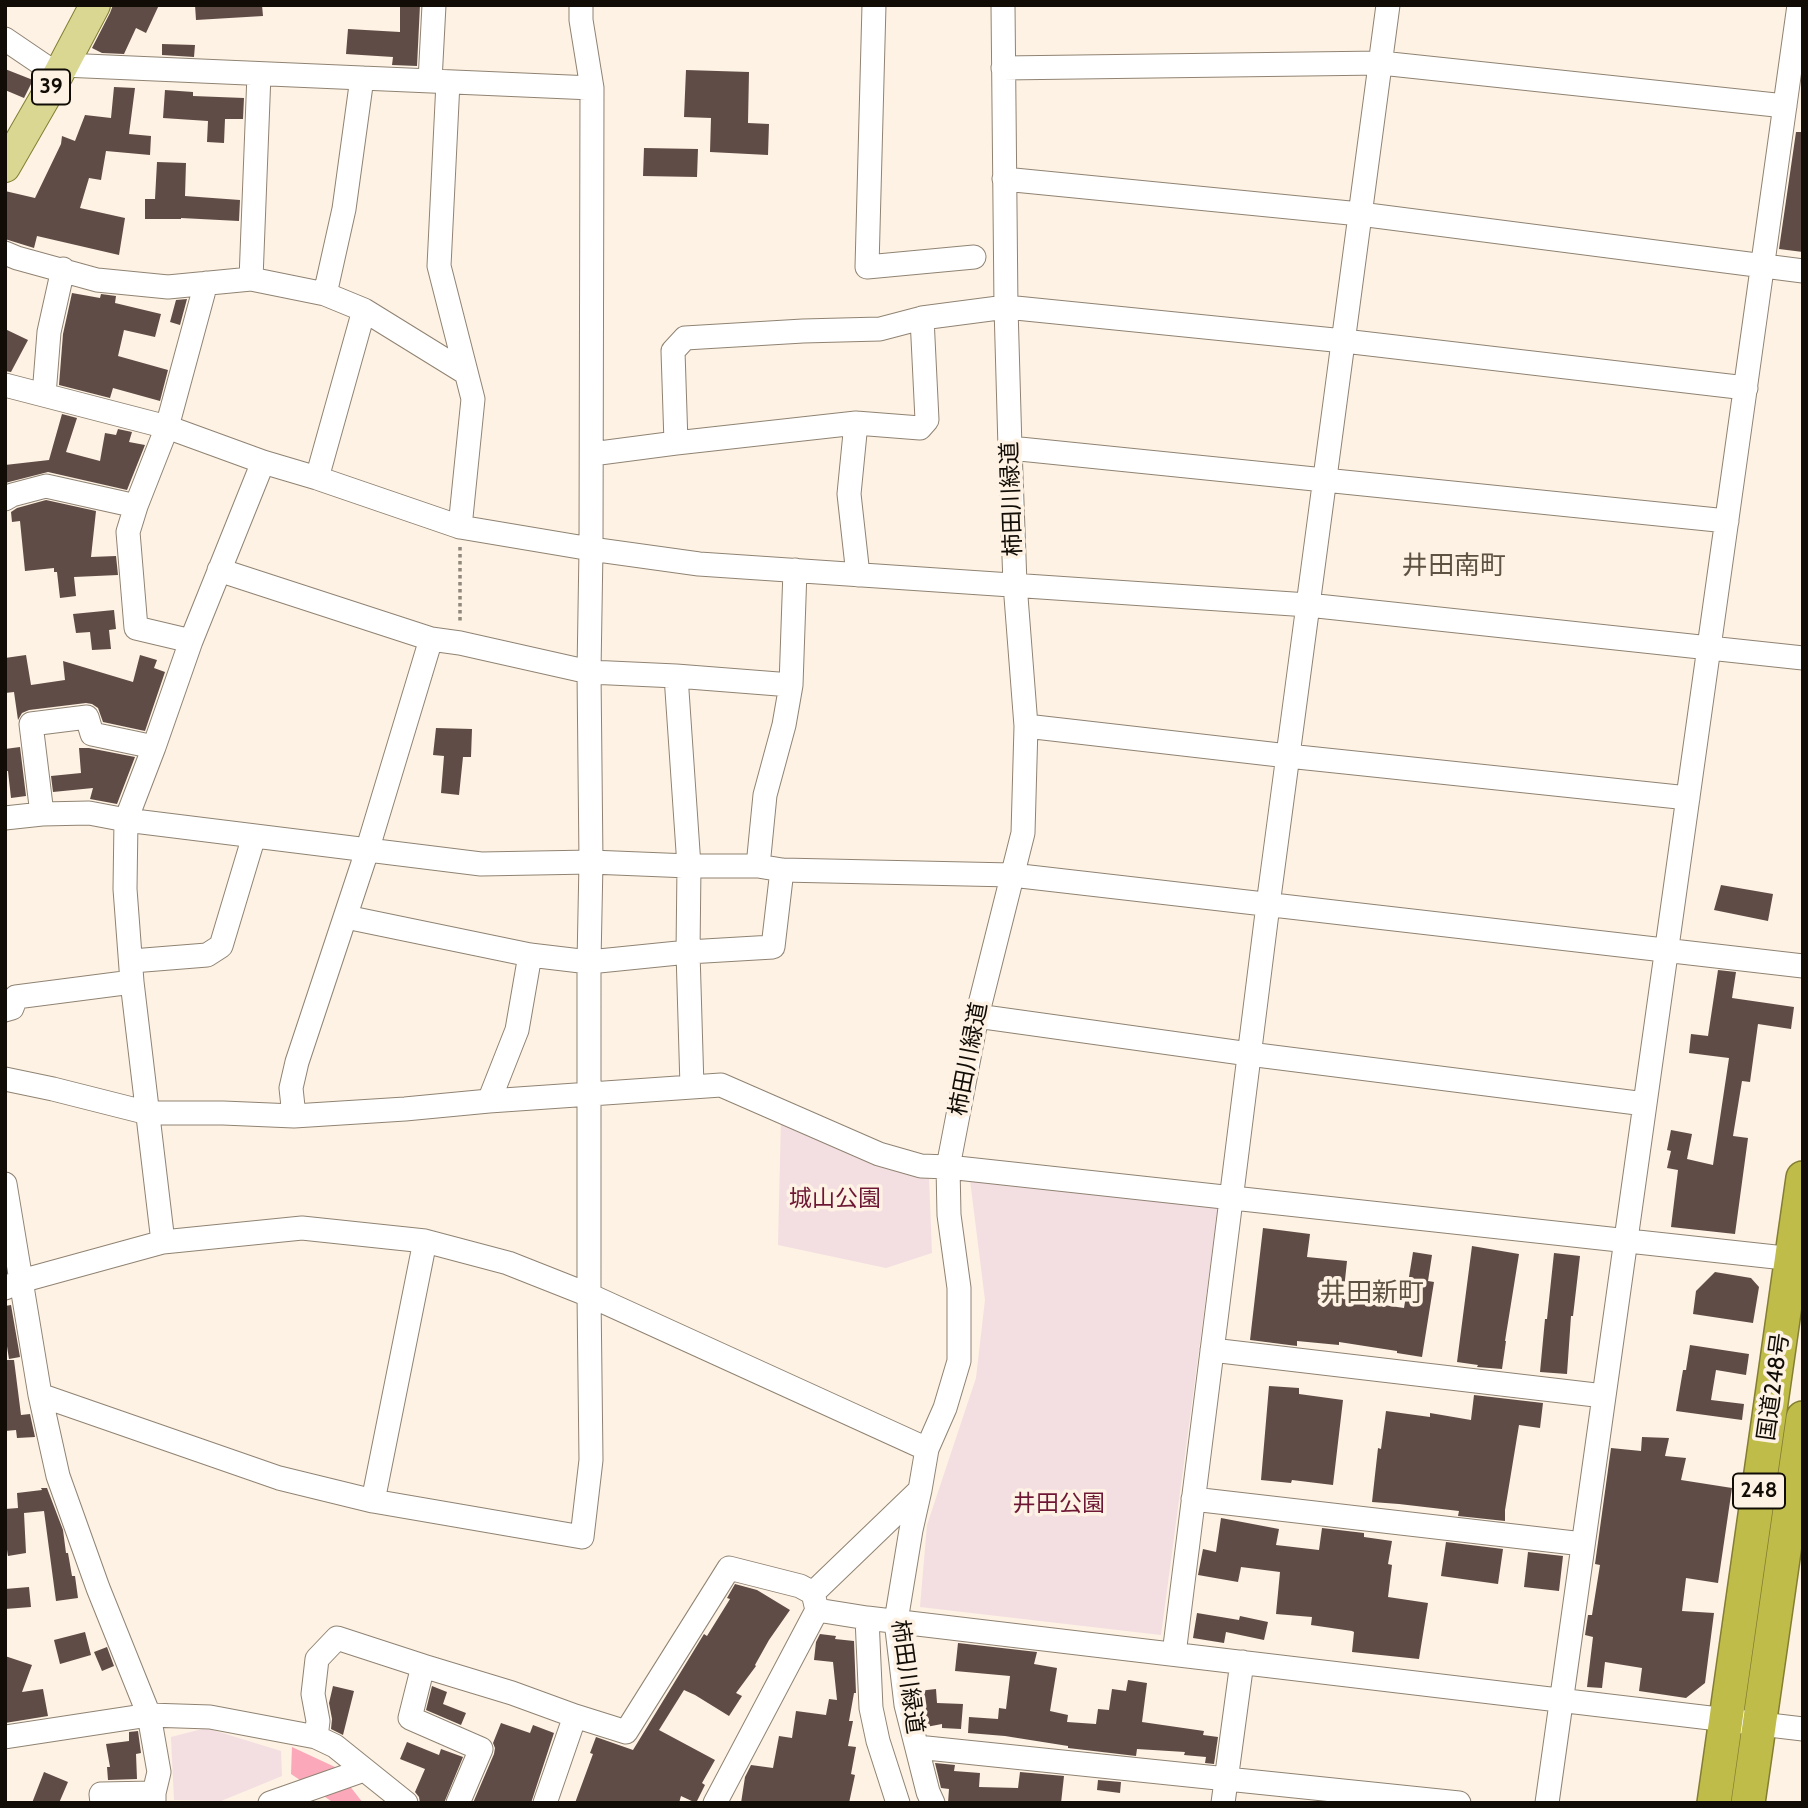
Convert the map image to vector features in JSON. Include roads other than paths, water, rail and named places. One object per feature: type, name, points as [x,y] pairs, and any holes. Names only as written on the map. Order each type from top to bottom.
[{"type":"highway","name":"国道248号","points":[[1748,1803],[1743,1722],[1797,1259],[1803,1178]]},
{"type":"highway","name":"国道248号","points":[[1714,1803],[1743,1722],[1803,1418]]},
{"type":"main road","name":"39","points":[[5,167],[95,5]]},
{"type":"street","points":[[434,5],[439,81],[439,266],[473,399],[460,527]]},
{"type":"street","points":[[40,1395],[279,1478],[373,1501],[582,1537],[591,1460],[589,962],[592,862],[589,672],[592,88],[580,5]]},
{"type":"street","points":[[874,5],[867,267],[974,257]]},
{"type":"street","points":[[1003,5],[1004,179],[1360,214],[1803,271]]},
{"type":"street","points":[[1174,1654],[1268,905],[1388,5]]},
{"type":"street","points":[[1547,1803],[1799,5]]},
{"type":"street","points":[[5,39],[60,70],[259,74],[592,88]]},
{"type":"street","points":[[1003,68],[1381,63],[1785,106]]},
{"type":"street","points":[[251,279],[259,74]]},
{"type":"street","points":[[325,294],[344,209],[362,78]]},
{"type":"street","name":"柿田川緑道","points":[[933,1803],[906,1705],[896,1621],[927,1449],[945,1408],[959,1361],[959,1288],[949,1214],[948,1167],[977,1016],[1023,832],[1026,726],[1015,584],[1004,179]]},
{"type":"street","points":[[5,253],[97,280],[168,287],[251,279],[325,294],[364,310],[466,373]]},
{"type":"street","points":[[44,395],[49,332],[63,269]]},
{"type":"street","points":[[191,641],[136,628],[128,532],[167,427],[206,283]]},
{"type":"street","points":[[676,443],[673,351],[685,338],[880,329],[922,318],[1006,307],[1344,341],[1745,388]]},
{"type":"street","points":[[317,478],[364,310]]},
{"type":"street","points":[[592,454],[856,424],[920,428],[927,420],[922,318]]},
{"type":"street","points":[[5,386],[167,427],[460,527],[591,548],[699,564],[1308,605],[1803,658]]},
{"type":"street","points":[[856,424],[849,494],[858,575]]},
{"type":"street","points":[[1010,448],[1727,521]]},
{"type":"street","points":[[163,1242],[132,971],[125,889],[126,820],[191,641],[263,461]]},
{"type":"street","points":[[5,499],[46,486],[136,506]]},
{"type":"street","points":[[219,570],[431,639],[589,672],[791,685]]},
{"type":"street","points":[[758,866],[765,795],[784,725],[791,685],[795,570]]},
{"type":"street","points":[[294,1116],[291,1088],[297,1062],[367,851],[431,639]]},
{"type":"street","points":[[676,676],[689,866],[688,952],[692,1087]]},
{"type":"street","points":[[42,814],[31,724],[87,717],[92,734],[154,747]]},
{"type":"street","points":[[1026,726],[1288,757],[1688,798]]},
{"type":"street","points":[[5,818],[89,813],[367,851],[481,863],[592,862],[758,866],[782,870],[1012,875],[1803,966]]},
{"type":"street","points":[[5,1010],[12,1008],[16,996],[207,955],[221,946],[254,836]]},
{"type":"street","points":[[346,917],[530,955],[589,962],[773,947],[782,870]]},
{"type":"street","points":[[489,1101],[517,1030],[530,955]]},
{"type":"street","points":[[977,1016],[1645,1104]]},
{"type":"street","points":[[5,1079],[148,1113],[294,1116],[721,1086],[879,1154],[921,1166],[1797,1259]]},
{"type":"street","points":[[5,1184],[13,1285],[58,1476],[98,1588],[149,1715],[159,1772],[154,1798],[101,1794],[102,1803]]},
{"type":"street","points":[[13,1285],[163,1242],[302,1228],[425,1241],[508,1263],[589,1295],[927,1449]]},
{"type":"street","points":[[373,1501],[425,1241]]},
{"type":"street","points":[[1212,1350],[1604,1396]]},
{"type":"street","points":[[715,1803],[815,1602],[920,1490]]},
{"type":"street","points":[[1193,1499],[1583,1544]]},
{"type":"street","points":[[326,1742],[318,1721],[313,1694],[317,1659],[337,1638],[626,1732],[729,1568],[800,1586],[815,1602],[867,1618],[1803,1729]]},
{"type":"street","points":[[867,1618],[871,1708],[878,1741],[898,1803]]},
{"type":"street","points":[[1223,1803],[1242,1662]]},
{"type":"street","points":[[423,1666],[410,1718],[481,1749],[458,1803]]},
{"type":"street","points":[[5,1737],[149,1715],[210,1717],[326,1742],[406,1803]]},
{"type":"street","points":[[545,1803],[575,1716]]},
{"type":"street","points":[[917,1747],[1459,1803]]},
{"type":"street","points":[[270,1803],[365,1770]]},
{"type":"district","name":"井田南町","points":[[1454,566]]},
{"type":"district","name":"井田新町","points":[[1372,1293]]},
{"type":"park label","name":"城山公園","points":[[835,1199]]},
{"type":"park label","name":"井田公園","points":[[1059,1504]]}]
